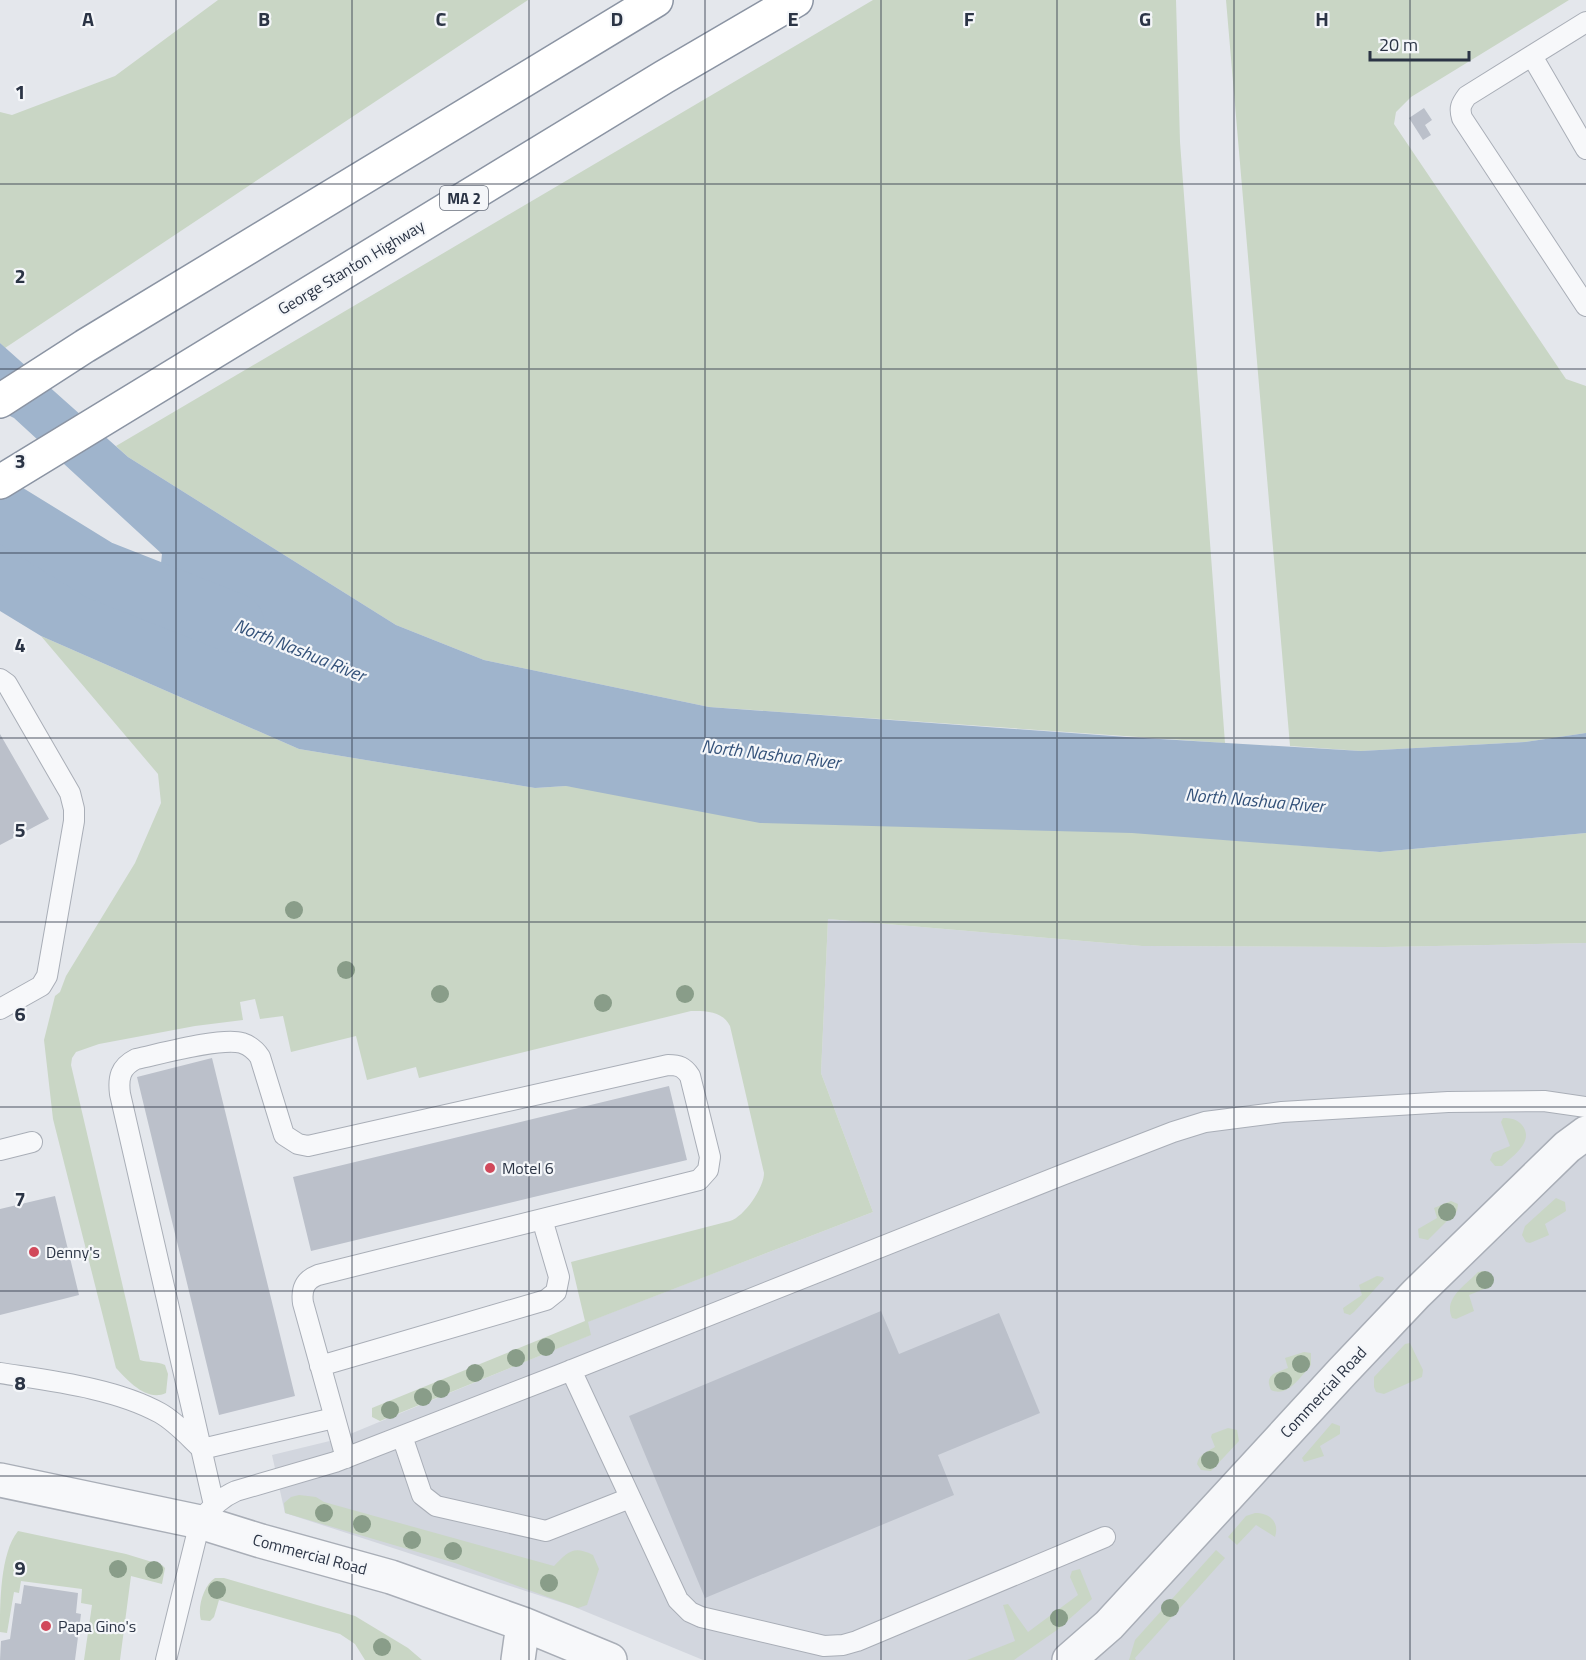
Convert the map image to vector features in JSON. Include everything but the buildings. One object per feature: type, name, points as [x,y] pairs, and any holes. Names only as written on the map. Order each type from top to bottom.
[{"type":"highway","points":[[0,401],[86,346],[656,0]]},
{"type":"highway","name":"George Stanton Highway","points":[[0,482],[664,77],[796,0]]},
{"type":"street","name":"Commercial Road","points":[[1069,1660],[1109,1626],[1416,1294],[1566,1147],[1586,1133]]},
{"type":"street","name":"Commercial Road","points":[[0,1483],[207,1514],[261,1542],[391,1577],[523,1624],[610,1660]]},
{"type":"street","points":[[518,1660],[523,1624]]},
{"type":"lane","points":[[1586,22],[1467,96],[1461,104],[1460,111],[1462,118],[1586,306]]},
{"type":"lane","points":[[1532,56],[1586,149]]},
{"type":"lane","points":[[0,679],[7,684],[70,793],[74,808],[74,820],[47,976],[41,986],[0,1010]]},
{"type":"lane","points":[[166,1660],[207,1514],[202,1449],[120,1094],[120,1076],[128,1062],[227,1041],[243,1043],[255,1050],[260,1058],[284,1135],[298,1144],[308,1146],[668,1065],[681,1066],[686,1069],[690,1076],[710,1157],[708,1170],[699,1180],[311,1277],[304,1285],[302,1297],[345,1458]]},
{"type":"lane","points":[[207,1514],[224,1496],[236,1491],[345,1458],[1009,1195],[1205,1122],[1282,1112],[1448,1102],[1545,1101],[1586,1107]]},
{"type":"lane","points":[[0,1150],[32,1142]]},
{"type":"lane","points":[[320,1366],[546,1300],[556,1292],[559,1277],[542,1219]]},
{"type":"lane","points":[[571,1370],[678,1600],[690,1612],[701,1617],[824,1646],[843,1645],[1106,1537]]},
{"type":"lane","points":[[0,1373],[85,1388],[133,1401],[161,1414],[202,1449]]},
{"type":"lane","points":[[202,1449],[334,1418]]},
{"type":"lane","points":[[402,1436],[422,1496],[436,1506],[546,1531],[630,1498]]},
{"type":"shaded area","points":[[828,919],[1142,946],[1384,947],[1586,943],[1586,1660],[703,1660],[572,1606],[285,1513],[272,1455],[338,1439],[590,1335],[587,1322],[873,1212],[821,1073]]},
{"type":"green space","points":[[218,0],[528,0],[5,348],[0,343],[0,112],[12,115],[115,76]]},
{"type":"green space","points":[[873,0],[1176,0],[1180,142],[1225,743],[709,707],[484,660],[396,625],[128,457],[116,446]]},
{"type":"green space","points":[[1226,0],[1569,0],[1411,97],[1396,112],[1394,124],[1566,379],[1586,386],[1586,733],[1525,742],[1361,751],[1290,746]]},
{"type":"green space","points":[[41,636],[299,749],[535,788],[566,786],[1380,852],[1586,833],[1586,943],[1384,947],[1142,946],[828,919],[821,1073],[873,1212],[588,1322],[591,1335],[380,1421],[372,1417],[372,1408],[585,1321],[571,1262],[730,1221],[747,1208],[761,1186],[764,1173],[727,1021],[714,1013],[691,1011],[419,1078],[416,1067],[367,1080],[356,1036],[291,1052],[283,1016],[260,1019],[255,999],[240,1002],[243,1020],[195,1026],[99,1044],[76,1052],[71,1065],[140,1360],[165,1365],[168,1374],[166,1393],[152,1395],[138,1389],[116,1368],[53,1119],[44,1040],[55,996],[60,992],[66,976],[135,863],[161,803],[158,774]]},
{"type":"green space","points":[[1503,1118],[1514,1119],[1520,1123],[1526,1137],[1521,1148],[1512,1158],[1502,1166],[1495,1166],[1490,1160],[1493,1153],[1510,1146],[1501,1122]]},
{"type":"green space","points":[[1556,1198],[1565,1202],[1566,1211],[1545,1224],[1549,1235],[1530,1243],[1526,1242],[1522,1235],[1525,1226]]},
{"type":"green space","points":[[1451,1201],[1458,1204],[1457,1211],[1428,1240],[1419,1238],[1418,1229],[1437,1218],[1434,1208]]},
{"type":"green space","points":[[1483,1271],[1489,1274],[1489,1287],[1469,1295],[1474,1311],[1456,1319],[1452,1318],[1450,1311],[1453,1298],[1478,1272]]},
{"type":"green space","points":[[1377,1276],[1384,1279],[1354,1312],[1350,1315],[1344,1313],[1343,1308],[1362,1295],[1359,1285]]},
{"type":"green space","points":[[1410,1343],[1423,1370],[1422,1377],[1384,1394],[1376,1392],[1374,1377],[1405,1344]]},
{"type":"green space","points":[[1304,1352],[1311,1353],[1311,1365],[1298,1380],[1283,1391],[1271,1390],[1269,1381],[1272,1375],[1288,1368],[1285,1358]]},
{"type":"green space","points":[[1332,1423],[1340,1426],[1340,1434],[1320,1446],[1324,1456],[1304,1462],[1302,1458]]},
{"type":"green space","points":[[1228,1428],[1237,1430],[1239,1441],[1211,1471],[1201,1470],[1197,1464],[1200,1458],[1215,1447],[1212,1434]]},
{"type":"green space","points":[[299,1495],[316,1497],[324,1502],[554,1566],[571,1552],[576,1550],[586,1552],[593,1555],[599,1569],[587,1605],[578,1608],[455,1563],[285,1513],[284,1503],[291,1497]]},
{"type":"green space","points":[[1255,1513],[1265,1514],[1275,1522],[1275,1537],[1256,1525],[1237,1545],[1228,1537],[1246,1516]]},
{"type":"green space","points":[[18,1531],[126,1554],[162,1565],[165,1568],[162,1584],[131,1576],[120,1660],[84,1660],[92,1605],[81,1603],[82,1589],[21,1581],[19,1593],[14,1592],[7,1633],[0,1632],[4,1565]]},
{"type":"green space","points":[[1216,1550],[1225,1558],[1135,1658],[1136,1660],[1129,1660],[1135,1640]]},
{"type":"green space","points":[[1080,1569],[1092,1599],[1057,1630],[1014,1660],[967,1660],[1015,1641],[1003,1605],[1008,1604],[1028,1632],[1078,1595],[1070,1577],[1072,1571]]},
{"type":"green space","points":[[215,1578],[224,1578],[355,1616],[408,1648],[422,1660],[365,1660],[355,1644],[340,1634],[219,1600],[214,1617],[210,1621],[201,1620],[202,1597]]},
{"type":"water","points":[[0,343],[128,457],[396,625],[484,660],[709,707],[1127,737],[1361,751],[1525,742],[1586,733],[1586,833],[1380,852],[1132,833],[760,823],[566,786],[535,788],[299,749],[41,636],[0,611],[0,532],[92,580],[157,601],[162,554],[14,418],[0,411]]},
{"type":"waterway","name":"North Nashua River","points":[[0,509],[99,570],[234,623]]},
{"type":"place","name":"Motel 6","points":[[490,1168]]},
{"type":"place","name":"Denny's","points":[[34,1252]]},
{"type":"place","name":"Papa Gino's","points":[[46,1626]]}]
